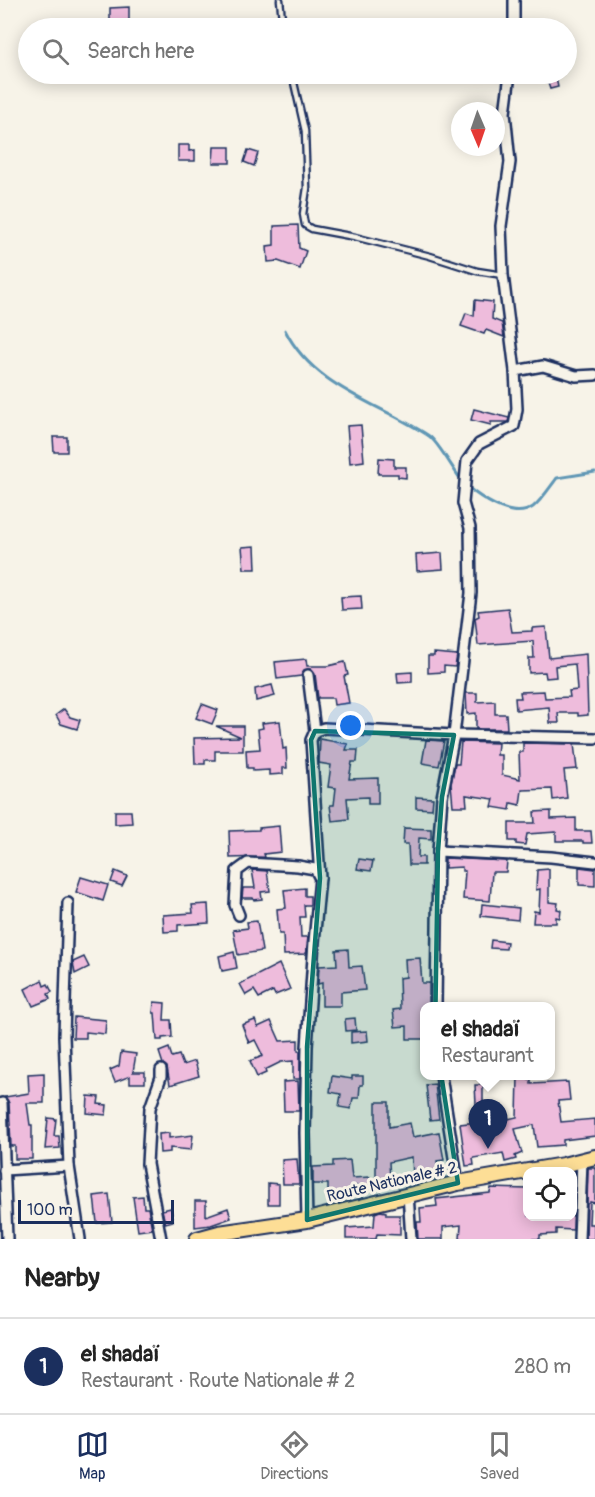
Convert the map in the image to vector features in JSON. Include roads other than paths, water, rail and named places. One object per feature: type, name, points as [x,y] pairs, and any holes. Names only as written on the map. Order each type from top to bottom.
[{"type":"main road","name":"Route Nationale # 2","points":[[197,1239],[307,1220],[458,1183],[589,1159]]},
{"type":"street","points":[[514,0],[514,18]]},
{"type":"street","points":[[436,1002],[438,851],[442,797],[454,735],[471,593],[470,528],[463,503],[467,461],[479,444],[514,426],[517,409],[515,371],[502,275],[501,226],[510,162],[505,113],[509,84]]},
{"type":"street","points":[[515,371],[543,366],[576,376],[595,375]]},
{"type":"street","points":[[307,1220],[305,1133],[307,1047],[320,878],[311,740],[315,731],[308,675]]},
{"type":"street","points":[[315,731],[324,728],[454,735],[595,738]]},
{"type":"street","points":[[438,851],[551,857],[595,862]]},
{"type":"street","points":[[239,915],[235,905],[237,871],[248,863],[315,869],[320,878]]},
{"type":"street","points":[[68,903],[64,1036],[69,1166],[80,1239]]},
{"type":"street","points":[[161,1070],[161,1077],[150,1108],[147,1164],[161,1239]]},
{"type":"street","points":[[442,1080],[458,1183]]},
{"type":"street","points":[[2,1103],[7,1239]]},
{"type":"street","points":[[579,1239],[589,1159]]},
{"type":"street","points":[[4,1170],[69,1166]]},
{"type":"street","points":[[408,1194],[411,1239]]},
{"type":"lane","points":[[280,0],[282,18]]},
{"type":"lane","points":[[294,84],[305,131],[307,188],[303,214],[304,225],[312,229],[430,256],[477,271],[502,275]]},
{"type":"waterway","points":[[285,330],[297,350],[330,380],[429,436],[462,481]]},
{"type":"waterway","points":[[466,486],[507,510],[525,511],[543,497],[557,478],[595,472]]},
{"type":"place","name":"el shadaï","points":[[488,1149]]}]
